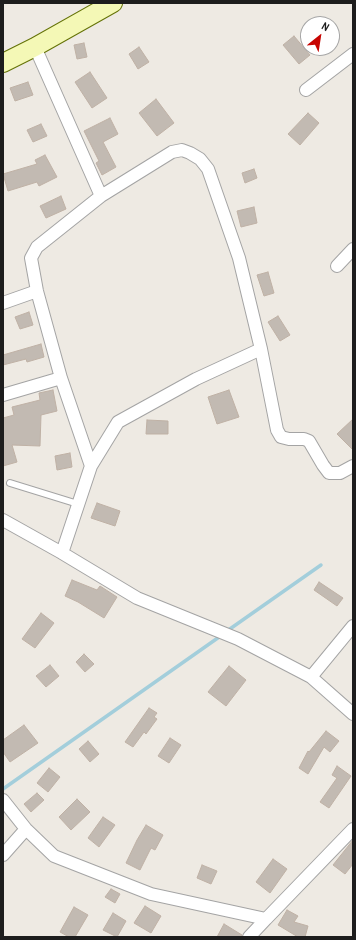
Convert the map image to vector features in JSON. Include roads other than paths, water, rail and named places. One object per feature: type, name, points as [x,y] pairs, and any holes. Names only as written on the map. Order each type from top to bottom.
[{"type":"street","points":[[3,63],[35,47],[113,3]]},
{"type":"street","points":[[35,47],[101,196]]},
{"type":"street","points":[[306,90],[353,54]]},
{"type":"street","points":[[91,466],[61,378],[37,291],[31,258],[37,247],[101,196],[172,152],[182,150],[200,159],[208,169],[239,258],[261,349],[277,430],[281,437],[289,439],[304,439],[309,441],[322,465],[329,473],[340,473],[353,466]]},
{"type":"street","points":[[337,266],[353,250]]},
{"type":"street","points":[[3,303],[37,291]]},
{"type":"street","points":[[62,553],[91,466],[118,422],[196,379],[261,349]]},
{"type":"street","points":[[3,395],[61,378]]},
{"type":"street","points":[[3,520],[137,598],[238,639],[311,677],[353,714]]},
{"type":"street","points":[[311,677],[353,626]]},
{"type":"street","points":[[3,800],[26,828],[54,856],[151,894],[266,919]]},
{"type":"street","points":[[3,856],[26,828]]},
{"type":"street","points":[[253,936],[266,919],[353,829]]},
{"type":"lane","points":[[10,483],[78,504]]},
{"type":"waterway","points":[[227,631],[321,565]]},
{"type":"waterway","points":[[3,789],[222,635]]}]
